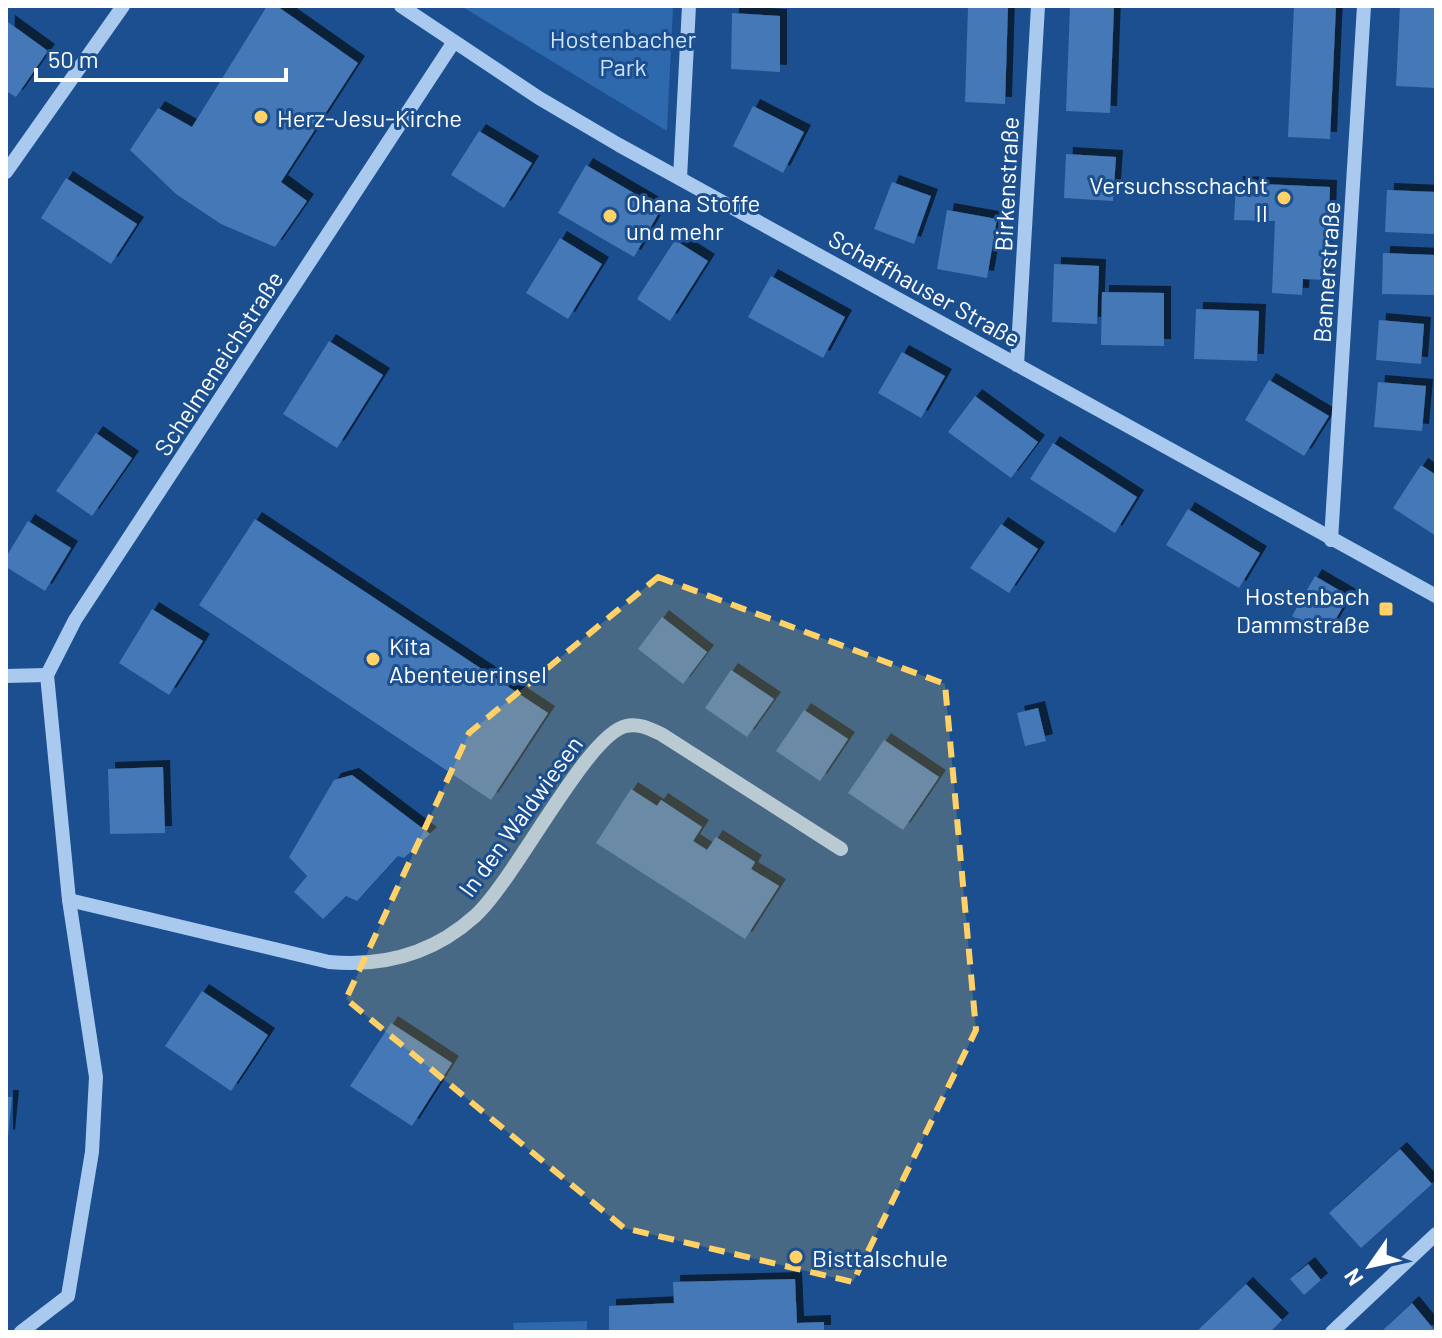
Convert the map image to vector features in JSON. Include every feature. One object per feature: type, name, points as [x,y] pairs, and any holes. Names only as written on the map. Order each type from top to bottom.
[{"type":"street","points":[[6,172],[123,6]]},
{"type":"street","name":"Schaffhauser Straße","points":[[401,6],[539,98],[1436,596]]},
{"type":"street","points":[[680,178],[689,6]]},
{"type":"street","name":"Birkenstraße","points":[[1017,365],[1038,6]]},
{"type":"street","name":"Bannerstraße","points":[[1331,540],[1364,6]]},
{"type":"street","name":"Schelmeneichstraße","points":[[47,675],[75,620],[453,43]]},
{"type":"street","points":[[6,676],[47,675],[69,900],[96,1077],[92,1152],[68,1296],[21,1332]]},
{"type":"street","name":"In den Waldwiesen","points":[[69,900],[329,962],[396,961],[438,942],[477,915],[509,878],[600,742],[626,725],[644,726],[661,734],[841,849]]},
{"type":"street","points":[[1332,1332],[1436,1234]]},
{"type":"highlighted area","points":[[658,577],[945,684],[976,1030],[853,1282],[624,1228],[346,999],[469,733]]},
{"type":"green space","name":"Hostenbacher Park","points":[[461,6],[673,6],[667,131]]},
{"type":"green space","points":[[587,1321],[587,1332],[514,1332],[513,1323]]},
{"type":"building","name":"Herz-Jesu-Kirche","points":[[267,6],[277,6],[358,63],[281,182],[307,201],[275,247],[221,224],[176,194],[130,150],[158,108],[192,127]]},
{"type":"building","points":[[968,6],[1008,6],[1005,104],[965,102]]},
{"type":"building","points":[[1070,6],[1114,6],[1110,113],[1066,111]]},
{"type":"building","points":[[1294,6],[1336,6],[1330,139],[1288,137]]},
{"type":"building","points":[[1400,6],[1436,6],[1436,88],[1396,86]]},
{"type":"building","points":[[732,13],[780,16],[780,72],[731,69]]},
{"type":"building","points":[[8,22],[48,51],[16,97],[6,91]]},
{"type":"building","points":[[753,106],[804,132],[783,173],[733,146]]},
{"type":"building","points":[[479,131],[532,163],[504,208],[451,175]]},
{"type":"building","points":[[1066,154],[1116,157],[1113,201],[1064,198]]},
{"type":"building","points":[[586,165],[661,209],[634,257],[558,213]]},
{"type":"building","points":[[66,178],[137,224],[111,264],[41,218]]},
{"type":"building","points":[[892,182],[931,196],[914,244],[874,229]]},
{"type":"building","points":[[1236,183],[1330,187],[1327,280],[1303,279],[1302,295],[1272,293],[1275,221],[1234,220]]},
{"type":"building","points":[[1387,190],[1436,192],[1434,234],[1385,232]]},
{"type":"building","points":[[947,210],[997,219],[987,278],[937,269]]},
{"type":"building","points":[[560,238],[602,264],[568,319],[526,293]]},
{"type":"building","points":[[675,240],[708,261],[670,321],[637,299]]},
{"type":"building","points":[[1383,253],[1435,255],[1434,295],[1382,294]]},
{"type":"building","points":[[1054,264],[1099,266],[1097,324],[1052,322]]},
{"type":"building","points":[[771,276],[845,317],[823,358],[748,317]]},
{"type":"building","points":[[1102,292],[1164,293],[1164,346],[1101,345]]},
{"type":"building","points":[[1196,309],[1259,311],[1257,361],[1194,359]]},
{"type":"building","points":[[1379,320],[1424,324],[1421,364],[1376,360]]},
{"type":"building","points":[[329,341],[383,375],[337,448],[283,414]]},
{"type":"building","points":[[902,352],[945,376],[921,418],[878,393]]},
{"type":"building","points":[[1269,380],[1329,416],[1304,456],[1245,420]]},
{"type":"building","points":[[1378,382],[1426,386],[1422,431],[1374,427]]},
{"type":"building","points":[[975,396],[1038,442],[1011,478],[948,432]]},
{"type":"building","points":[[96,433],[132,458],[92,516],[56,491]]},
{"type":"building","points":[[1053,443],[1137,497],[1115,533],[1030,479]]},
{"type":"building","points":[[1421,465],[1436,475],[1436,536],[1393,508]]},
{"type":"building","points":[[1188,509],[1260,553],[1239,588],[1166,545]]},
{"type":"building","name":"Kita Abenteuerinsel","points":[[255,519],[548,713],[491,800],[199,605]]},
{"type":"building","points":[[28,521],[71,548],[45,591],[6,567],[6,557]]},
{"type":"building","points":[[1001,524],[1038,549],[1009,593],[970,568]]},
{"type":"building","points":[[1315,576],[1349,596],[1326,636],[1292,616]]},
{"type":"building","points":[[152,609],[203,641],[169,695],[119,663]]},
{"type":"building","points":[[662,617],[707,652],[683,684],[638,649]]},
{"type":"building","points":[[731,670],[774,699],[747,737],[705,708]]},
{"type":"building","points":[[1038,708],[1046,741],[1025,746],[1017,713]]},
{"type":"building","points":[[804,710],[848,739],[820,781],[776,751]]},
{"type":"building","points":[[884,740],[939,777],[903,830],[848,793]]},
{"type":"building","points":[[163,767],[165,833],[110,834],[108,769]]},
{"type":"building","points":[[352,775],[430,834],[404,858],[398,856],[357,901],[346,896],[323,919],[294,892],[307,876],[289,857],[334,780]]},
{"type":"building","points":[[631,789],[657,806],[661,800],[702,827],[693,841],[707,850],[716,837],[755,862],[751,869],[779,886],[745,939],[596,843]]},
{"type":"building","points":[[202,991],[268,1035],[231,1091],[165,1046]]},
{"type":"building","points":[[391,1023],[452,1063],[412,1126],[350,1086]]},
{"type":"building","points":[[6,1097],[12,1097],[8,1137],[6,1136]]},
{"type":"building","points":[[1400,1149],[1432,1184],[1361,1248],[1329,1213]]},
{"type":"building","points":[[1308,1264],[1321,1280],[1304,1295],[1290,1279]]},
{"type":"building","points":[[795,1279],[797,1323],[824,1322],[824,1332],[609,1332],[609,1306],[674,1303],[673,1282]]},
{"type":"building","points":[[1246,1284],[1282,1320],[1270,1332],[1196,1332]]},
{"type":"building","points":[[1412,1303],[1436,1332],[1381,1332]]},
{"type":"place","name":"Herz-Jesu-Kirche","points":[[261,117]]},
{"type":"place","name":"Versuchsschacht II","points":[[1284,198]]},
{"type":"place","name":"Ohana Stoffe und mehr","points":[[610,216]]},
{"type":"place","name":"Hostenbach Dammstraße","points":[[1386,609]]},
{"type":"place","name":"Kita Abenteuerinsel","points":[[373,659]]},
{"type":"place","name":"Bisttalschule","points":[[796,1257]]}]
